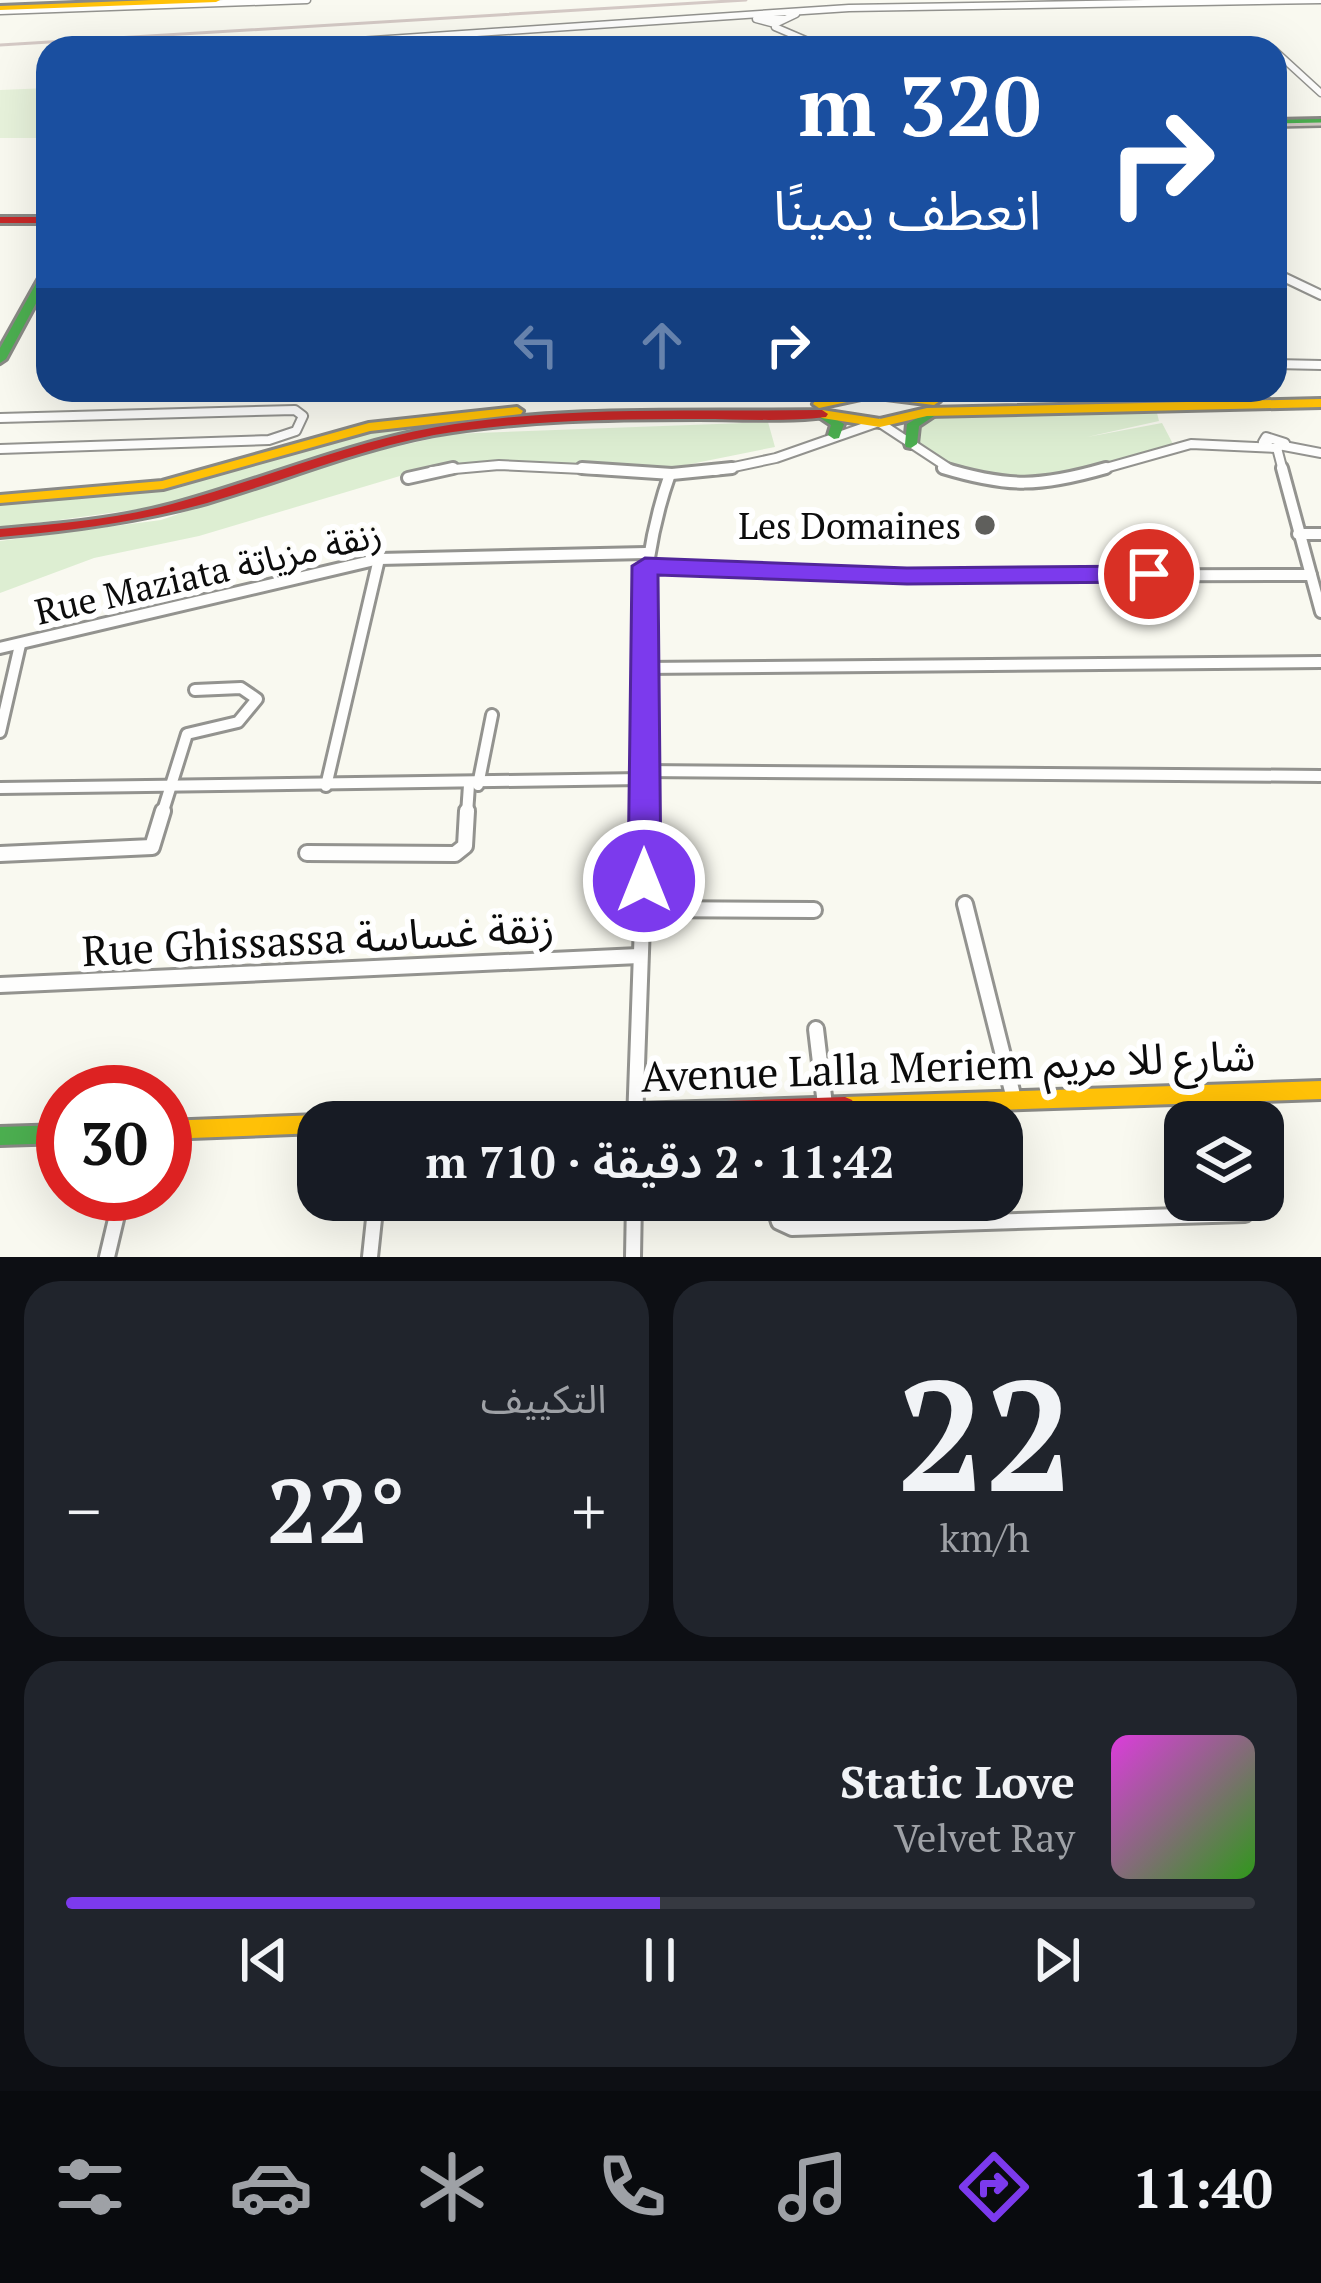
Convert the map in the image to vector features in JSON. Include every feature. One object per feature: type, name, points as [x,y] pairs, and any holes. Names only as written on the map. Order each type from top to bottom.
[{"type":"main road","points":[[0,9],[49,2],[216,0]]},
{"type":"main road","points":[[0,9],[134,1]]},
{"type":"main road","points":[[1287,125],[1321,124]]},
{"type":"main road","points":[[0,220],[36,219]]},
{"type":"main road","points":[[0,359],[36,293]]},
{"type":"main road","points":[[1287,394],[1321,393]]},
{"type":"main road","points":[[0,499],[163,484],[349,431],[431,417],[1034,402]]},
{"type":"main road","points":[[0,533],[156,512],[328,456],[437,430],[510,422],[822,414],[875,407],[940,412],[1321,403]]},
{"type":"main road","points":[[907,440],[913,424],[940,412]]},
{"type":"main road","points":[[822,414],[838,424],[834,435]]},
{"type":"main road","name":"Avenue Lalla Meriem شارع للا مريم","points":[[959,1101],[1321,1090]]},
{"type":"main road","points":[[192,1129],[297,1125]]},
{"type":"main road","points":[[0,1136],[36,1135]]},
{"type":"street","points":[[0,9],[307,0]]},
{"type":"street","points":[[478,36],[705,18],[784,20],[800,13],[865,8],[1321,0]]},
{"type":"street","points":[[762,19],[865,8]]},
{"type":"street","points":[[762,19],[801,36]]},
{"type":"street","points":[[784,20],[809,36]]},
{"type":"street","points":[[1287,62],[1321,93]]},
{"type":"street","points":[[1287,279],[1321,295]]},
{"type":"street","points":[[1287,364],[1321,364]]},
{"type":"street","points":[[670,474],[834,435],[875,407]]},
{"type":"street","points":[[875,407],[907,440],[952,472],[1016,485],[1049,484],[1191,444],[1274,444],[1321,453]]},
{"type":"street","points":[[875,407],[907,440]]},
{"type":"street","points":[[408,478],[450,464],[670,474],[806,449],[875,407]]},
{"type":"street","points":[[0,418],[295,410],[303,416],[296,431],[274,440],[0,449]]},
{"type":"street","points":[[1274,444],[1321,611]]},
{"type":"street","points":[[636,1101],[643,909],[645,560],[670,474]]},
{"type":"street","points":[[1298,534],[1321,534]]},
{"type":"street","points":[[326,786],[380,559]]},
{"type":"street","name":"Rue Maziata زنقة مزياتة","points":[[0,648],[380,559],[645,560],[907,576],[1311,575]]},
{"type":"street","points":[[0,732],[20,645]]},
{"type":"street","points":[[642,668],[1321,662]]},
{"type":"street","points":[[0,854],[146,850],[159,839],[187,734],[242,723],[252,717],[257,699],[241,688],[196,690]]},
{"type":"street","points":[[307,853],[455,854],[465,846],[492,715]]},
{"type":"street","points":[[0,788],[474,785],[642,775],[1321,776]]},
{"type":"street","points":[[965,904],[1013,1099]]},
{"type":"street","points":[[643,909],[814,910]]},
{"type":"street","name":"Rue Ghissassa زنقة غساسة","points":[[0,985],[639,956]]},
{"type":"street","points":[[816,1029],[824,1101]]},
{"type":"street","points":[[1224,1093],[1227,1101]]},
{"type":"street","points":[[1023,1221],[1164,1217]]},
{"type":"street","points":[[107,1257],[116,1221]]},
{"type":"street","points":[[370,1257],[374,1221]]},
{"type":"street","points":[[633,1257],[634,1221]]},
{"type":"street","points":[[779,1221],[792,1228],[1018,1221]]},
{"type":"green space","points":[[36,88],[36,138],[0,138],[0,90]]},
{"type":"green space","points":[[1157,413],[1159,421],[1087,437],[1162,423],[1173,444],[1058,480],[968,478],[917,444],[919,425],[935,418]]},
{"type":"green space","points":[[458,418],[459,424],[353,445],[162,506],[0,528],[0,504],[154,490],[375,430]]},
{"type":"green space","points":[[768,422],[775,447],[661,470],[495,463],[420,470],[199,536],[94,558],[0,593],[0,541],[161,520],[333,461],[452,434]]},
{"type":"tram line","points":[[1287,125],[1321,124]]},
{"type":"railway","points":[[149,36],[746,0]]},
{"type":"railway","points":[[0,45],[36,43]]},
{"type":"traffic: fast","points":[[1287,123],[1321,122]]},
{"type":"traffic: fast","points":[[0,359],[36,293]]},
{"type":"traffic: fast","points":[[911,444],[913,424],[931,414]]},
{"type":"traffic: fast","points":[[822,415],[838,424],[834,435]]},
{"type":"traffic: fast","points":[[0,1136],[36,1135]]},
{"type":"traffic: slow","points":[[0,8],[216,0]]},
{"type":"traffic: slow","points":[[819,404],[828,402]]},
{"type":"traffic: slow","points":[[822,414],[880,423],[927,412],[1321,403]]},
{"type":"traffic: slow","points":[[0,499],[163,485],[369,427],[517,411]]},
{"type":"traffic: slow","points":[[994,1101],[1321,1090]]},
{"type":"traffic: slow","points":[[192,1129],[297,1125]]},
{"type":"traffic: jam","points":[[0,220],[36,220]]},
{"type":"traffic: jam","points":[[0,533],[151,513],[369,447],[484,424],[580,417],[822,414]]},
{"type":"place","name":"Les Domaines","points":[[985,525]]},
{"type":"route","points":[[644,881],[645,566],[776,567],[907,576],[1149,574]]}]
